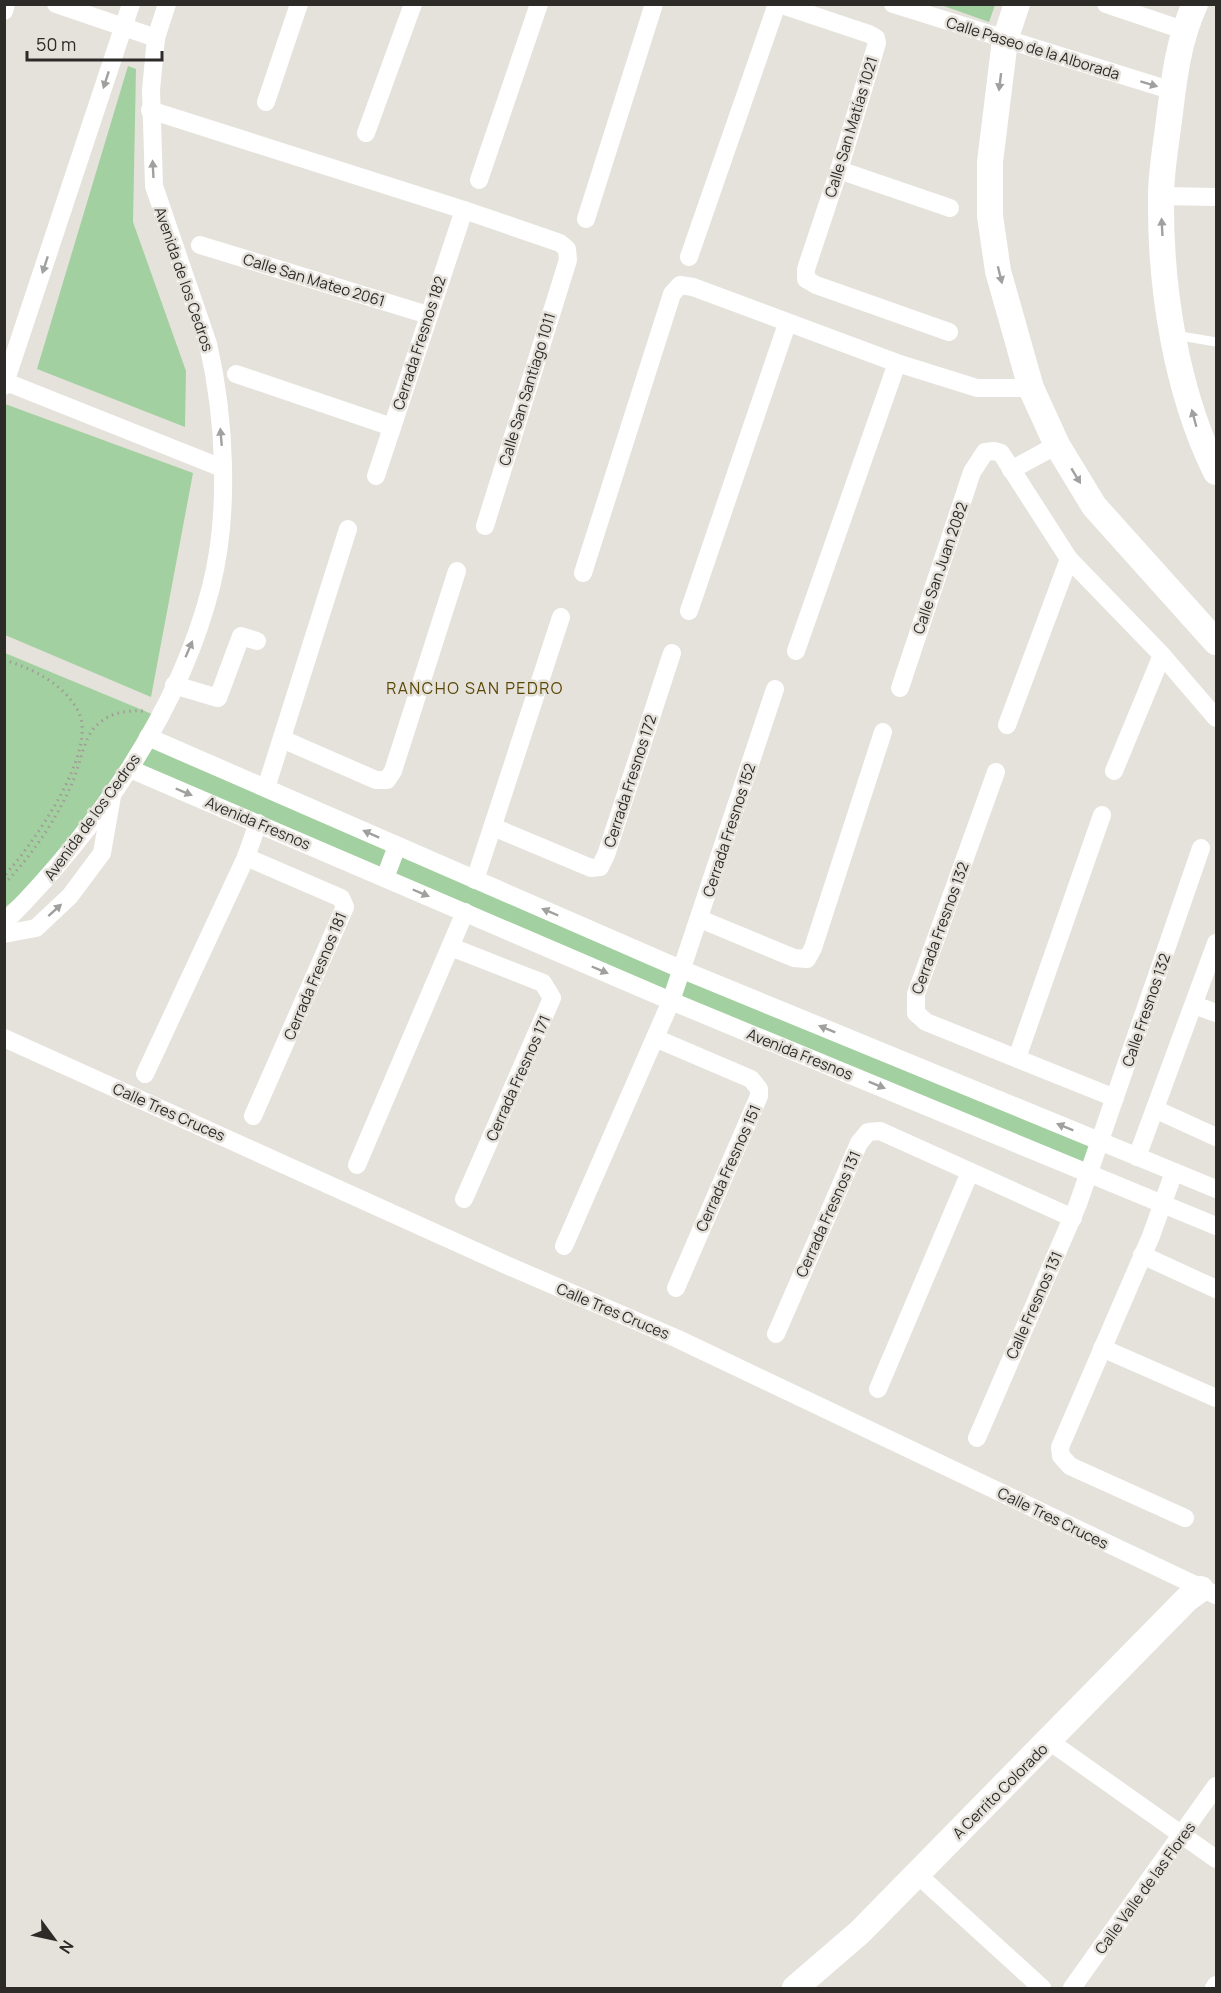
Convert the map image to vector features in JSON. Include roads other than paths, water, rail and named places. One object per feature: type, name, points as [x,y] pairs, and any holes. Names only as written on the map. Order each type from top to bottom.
[{"type":"main road","points":[[1017,4],[1005,40],[990,162],[990,216],[998,271],[1031,388],[1057,445],[1094,506],[1216,642]]},
{"type":"main road","points":[[1194,4],[1183,30],[1173,91],[1161,196],[1166,301],[1172,334],[1200,439],[1216,472]]},
{"type":"main road","name":"A Cerrito Colorado","points":[[795,1989],[860,1932],[1187,1599],[1209,1592]]},
{"type":"street","points":[[4,11],[6,4]]},
{"type":"street","points":[[56,4],[156,38]]},
{"type":"street","points":[[131,4],[5,384],[222,468]]},
{"type":"street","name":"Avenida de los Cedros","points":[[4,923],[42,885],[130,768],[162,714],[200,624],[212,585],[218,546],[222,468],[213,368],[208,344],[157,200],[150,110],[156,38],[167,4]]},
{"type":"street","points":[[266,102],[299,4]]},
{"type":"street","points":[[366,132],[413,4]]},
{"type":"street","points":[[479,180],[539,4]]},
{"type":"street","points":[[586,219],[654,4]]},
{"type":"street","points":[[689,256],[778,4]]},
{"type":"street","name":"Calle San Matías 1021","points":[[778,4],[876,38],[876,48],[806,269],[806,279],[816,285],[949,332]]},
{"type":"street","name":"Calle Paseo de la Alborada","points":[[893,4],[1173,91]]},
{"type":"street","points":[[1106,4],[1183,30]]},
{"type":"street","points":[[150,110],[464,210]]},
{"type":"street","points":[[839,170],[950,208]]},
{"type":"street","points":[[1161,196],[1216,197]]},
{"type":"street","name":"Calle San Santiago 1011","points":[[464,210],[560,243],[569,252],[485,526]]},
{"type":"street","name":"Cerrada Fresnos 182","points":[[376,477],[464,210]]},
{"type":"street","name":"Calle San Mateo 2061","points":[[200,245],[428,315]]},
{"type":"street","points":[[583,573],[675,289],[687,285],[787,324],[897,363],[977,388],[1031,388]]},
{"type":"street","points":[[689,611],[787,324]]},
{"type":"street","points":[[796,651],[897,363]]},
{"type":"street","points":[[236,374],[392,427]]},
{"type":"street","points":[[1057,445],[1011,470],[1068,560],[1162,655],[1216,718]]},
{"type":"street","name":"Calle San Juan 2082","points":[[900,687],[977,461],[985,452],[994,450],[1001,453],[1011,470]]},
{"type":"street","points":[[266,788],[348,529]]},
{"type":"street","points":[[1007,725],[1068,560]]},
{"type":"street","points":[[282,740],[376,780],[387,780],[393,771],[458,571]]},
{"type":"street","points":[[475,880],[561,617]]},
{"type":"street","points":[[174,685],[218,698],[241,636]]},
{"type":"street","name":"Cerrada Fresnos 172","points":[[493,827],[591,868],[600,867],[606,855],[672,653]]},
{"type":"street","points":[[1114,771],[1162,655]]},
{"type":"street","name":"Cerrada Fresnos 152","points":[[683,970],[775,690]]},
{"type":"street","points":[[700,919],[794,958],[807,960],[813,948],[883,732]]},
{"type":"street","points":[[148,737],[683,970],[1216,1189]]},
{"type":"street","name":"Avenida Fresnos","points":[[130,768],[671,1001],[1090,1172],[1216,1226]]},
{"type":"street","name":"Cerrada Fresnos 132","points":[[996,772],[914,1003],[916,1013],[926,1022],[1115,1098]]},
{"type":"street","points":[[4,934],[36,928],[70,896],[102,853],[113,792]]},
{"type":"street","points":[[1017,1058],[1102,815]]},
{"type":"street","points":[[145,1074],[246,856],[258,823]]},
{"type":"street","points":[[385,878],[397,846]]},
{"type":"street","name":"Calle Fresnos 132","points":[[1090,1172],[1201,848]]},
{"type":"street","name":"Cerrada Fresnos 181","points":[[246,856],[340,898],[345,907],[253,1116]]},
{"type":"street","points":[[357,1165],[465,912]]},
{"type":"street","points":[[1137,1157],[1157,1110],[1216,943]]},
{"type":"street","name":"Cerrada Fresnos 171","points":[[451,947],[543,983],[552,998],[464,1200]]},
{"type":"street","points":[[564,1246],[683,970]]},
{"type":"street","points":[[1194,1005],[1216,1013]]},
{"type":"street","name":"Calle Tres Cruces","points":[[4,1038],[504,1264],[678,1339],[1209,1592]]},
{"type":"street","name":"Cerrada Fresnos 151","points":[[655,1038],[751,1079],[759,1089],[759,1095],[675,1288]]},
{"type":"street","points":[[1157,1110],[1216,1137]]},
{"type":"street","name":"Cerrada Fresnos 131","points":[[776,1334],[863,1136],[868,1132],[880,1131],[1073,1218]]},
{"type":"street","points":[[878,1389],[970,1172]]},
{"type":"street","name":"Calle Fresnos 131","points":[[977,1438],[1073,1218],[1090,1172]]},
{"type":"street","points":[[1174,1172],[1142,1255],[1061,1440],[1060,1456],[1070,1466],[1185,1518]]},
{"type":"street","points":[[1142,1255],[1216,1289]]},
{"type":"street","points":[[1101,1348],[1216,1398]]},
{"type":"street","points":[[1049,1741],[1216,1859]]},
{"type":"street","name":"Calle Valle de las Flores","points":[[1072,1989],[1216,1786]]},
{"type":"street","points":[[917,1874],[1039,1988]]},
{"type":"lane","points":[[1172,334],[1216,342]]},
{"type":"district","name":"RANCHO SAN PEDRO","points":[[475,688]]}]
